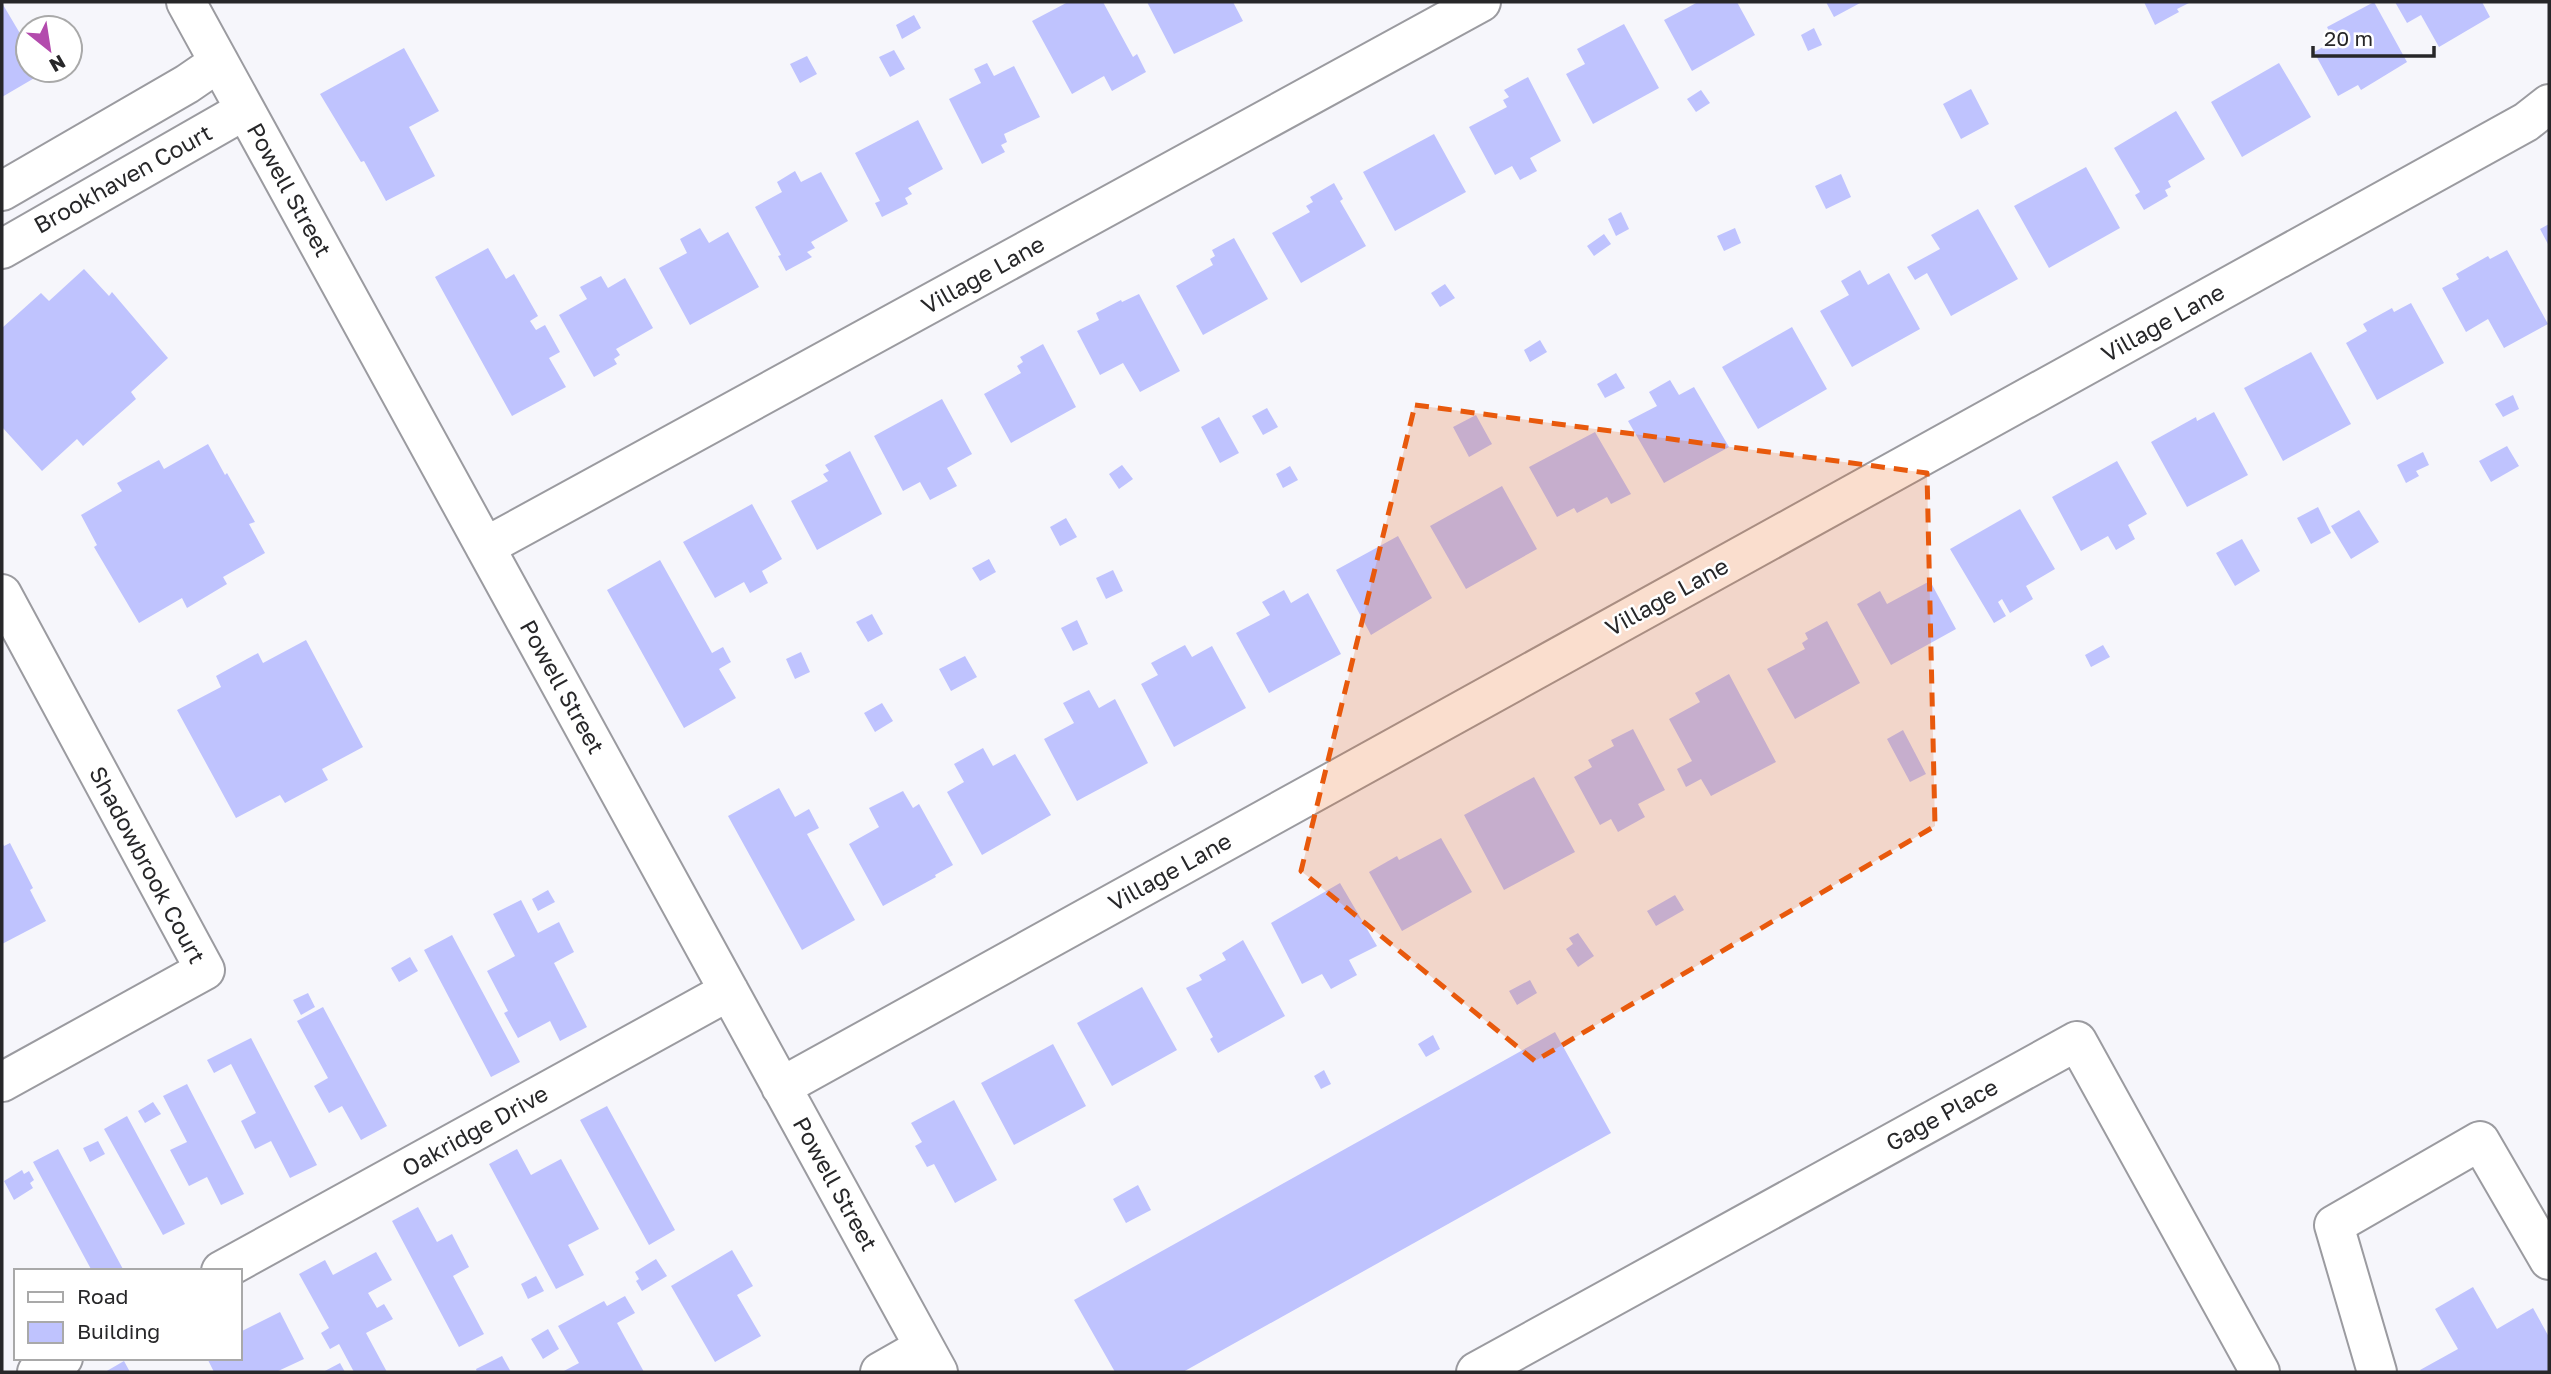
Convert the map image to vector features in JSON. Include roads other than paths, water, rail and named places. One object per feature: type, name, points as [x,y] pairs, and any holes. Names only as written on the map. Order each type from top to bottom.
[{"type":"street","name":"Powell Street","points":[[186,2],[931,1360]]},
{"type":"street","name":"Village Lane","points":[[485,547],[1481,2]]},
{"type":"street","points":[[2,191],[187,85],[219,62]]},
{"type":"street","name":"Village Lane","points":[[781,1087],[2514,129],[2549,104]]},
{"type":"street","name":"Brookhaven Court","points":[[2,249],[245,110]]},
{"type":"street","name":"Shadowbrook Court","points":[[2,594],[205,970],[2,1082]]},
{"type":"street","name":"Oakridge Drive","points":[[224,1269],[729,991]]},
{"type":"street","name":"Gage Place","points":[[1476,1372],[2077,1041],[2260,1372]]},
{"type":"street","points":[[2377,1372],[2334,1225],[2480,1141],[2549,1261]]},
{"type":"street","points":[[37,1372],[59,1360]]},
{"type":"street","points":[[880,1372],[931,1360]]}]
